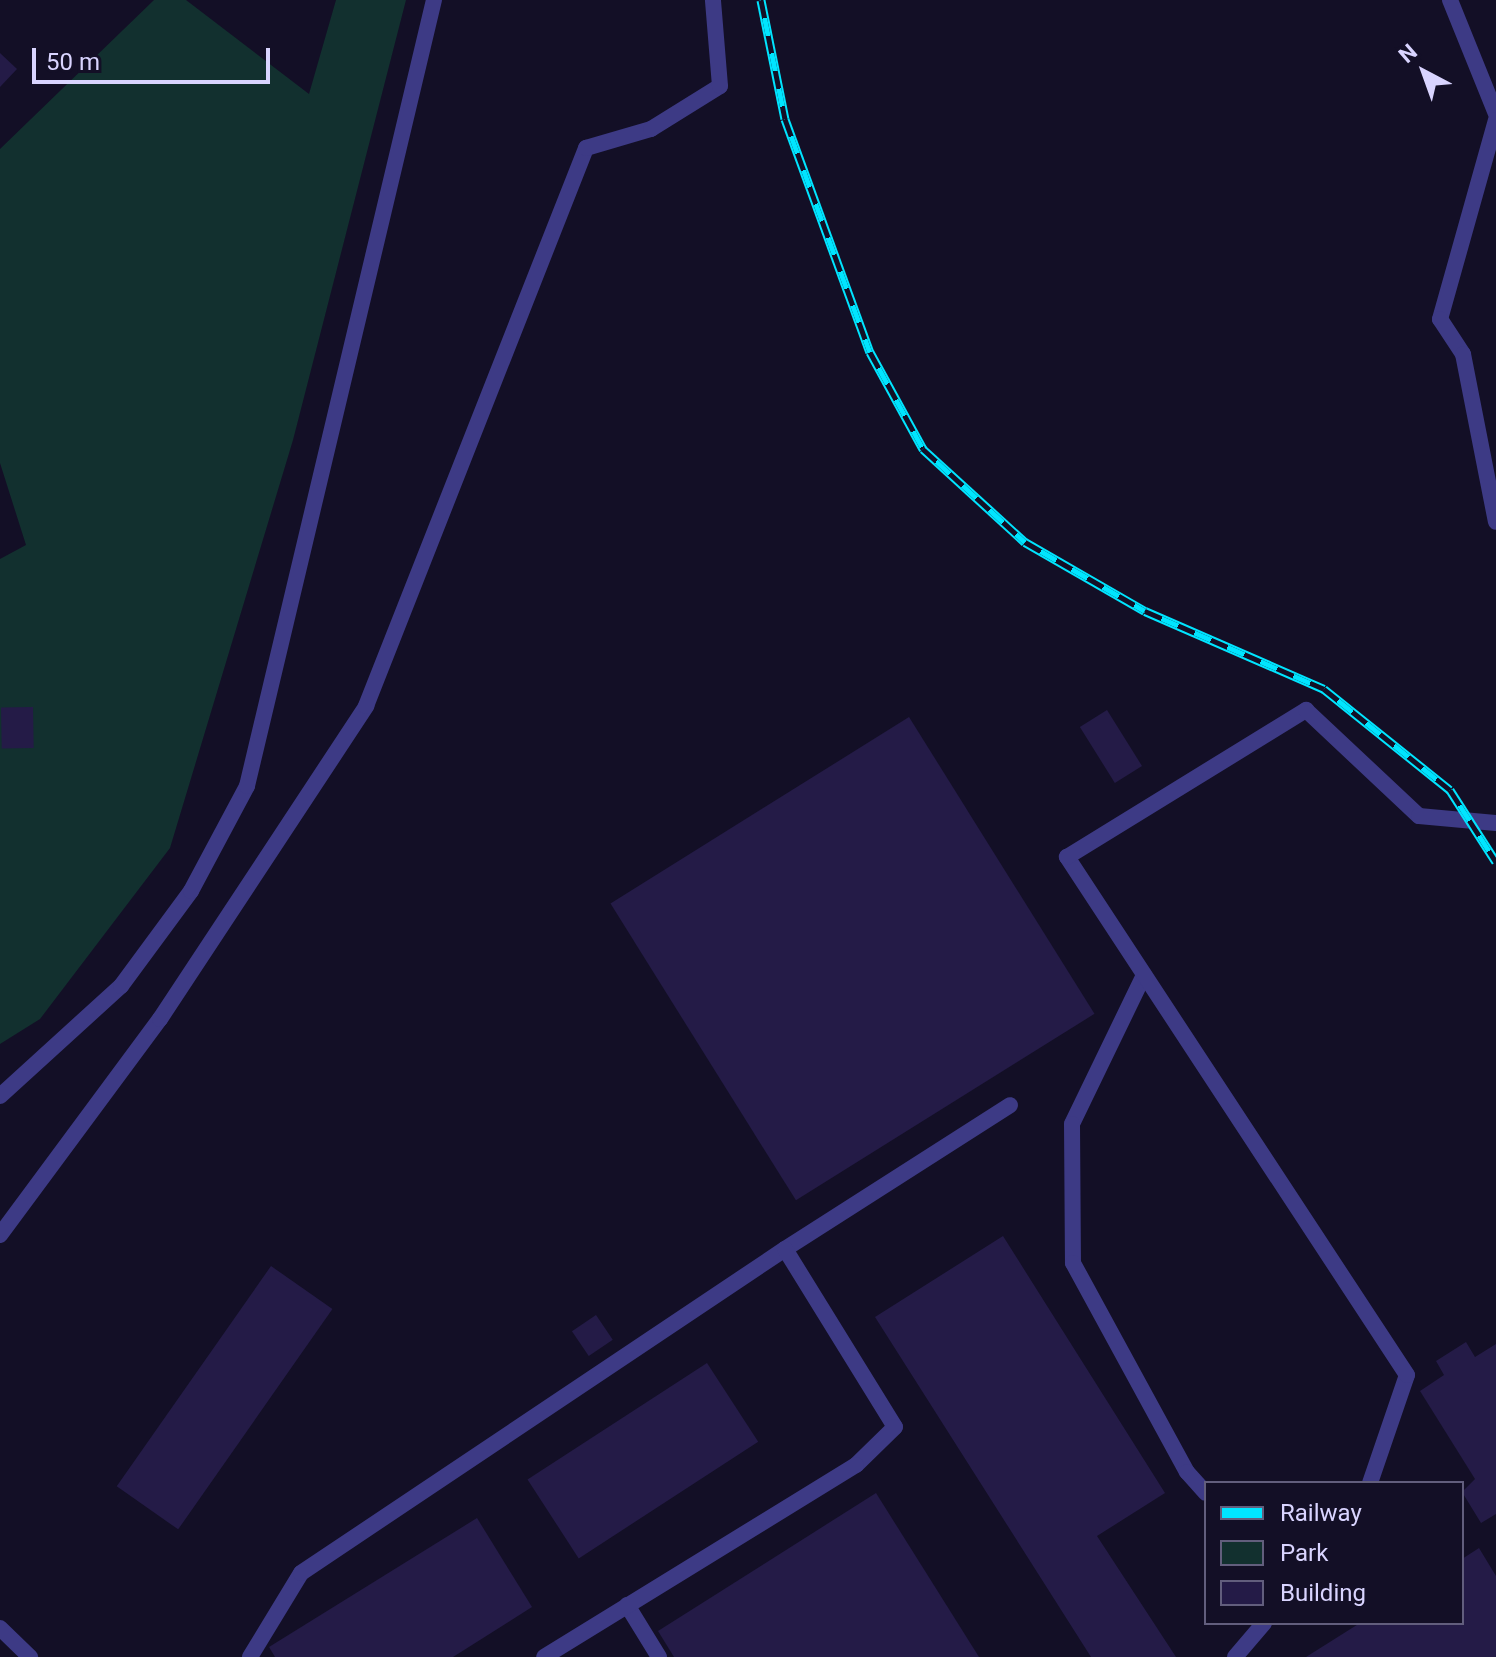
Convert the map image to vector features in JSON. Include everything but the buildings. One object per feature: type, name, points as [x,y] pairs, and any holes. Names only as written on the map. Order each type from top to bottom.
[{"type":"lane","points":[[0,1096],[121,986],[191,891],[247,786],[434,0]]},
{"type":"lane","points":[[0,1235],[160,1019],[366,706],[586,148],[651,129],[720,86],[713,0]]},
{"type":"lane","points":[[1450,0],[1496,117],[1440,319],[1463,354],[1496,522]]},
{"type":"lane","points":[[1371,1481],[1407,1375],[1067,857],[1306,710],[1419,816],[1496,823]]},
{"type":"lane","points":[[1144,975],[1072,1124],[1073,1263],[1187,1472],[1204,1491]]},
{"type":"lane","points":[[250,1657],[301,1573],[785,1249],[1010,1105]]},
{"type":"lane","points":[[544,1657],[856,1465],[895,1427],[785,1249]]},
{"type":"lane","points":[[627,1605],[659,1657]]},
{"type":"lane","points":[[1235,1657],[1262,1625]]},
{"type":"lane","points":[[0,1628],[30,1657]]},
{"type":"green space","points":[[154,0],[186,0],[309,94],[336,0],[406,0],[293,440],[170,848],[40,1019],[0,1044],[0,559],[26,545],[0,463],[0,149]]},
{"type":"railway","points":[[761,0],[785,119],[870,352],[923,449],[1025,542],[1145,611],[1324,689],[1450,790],[1496,862]]}]
